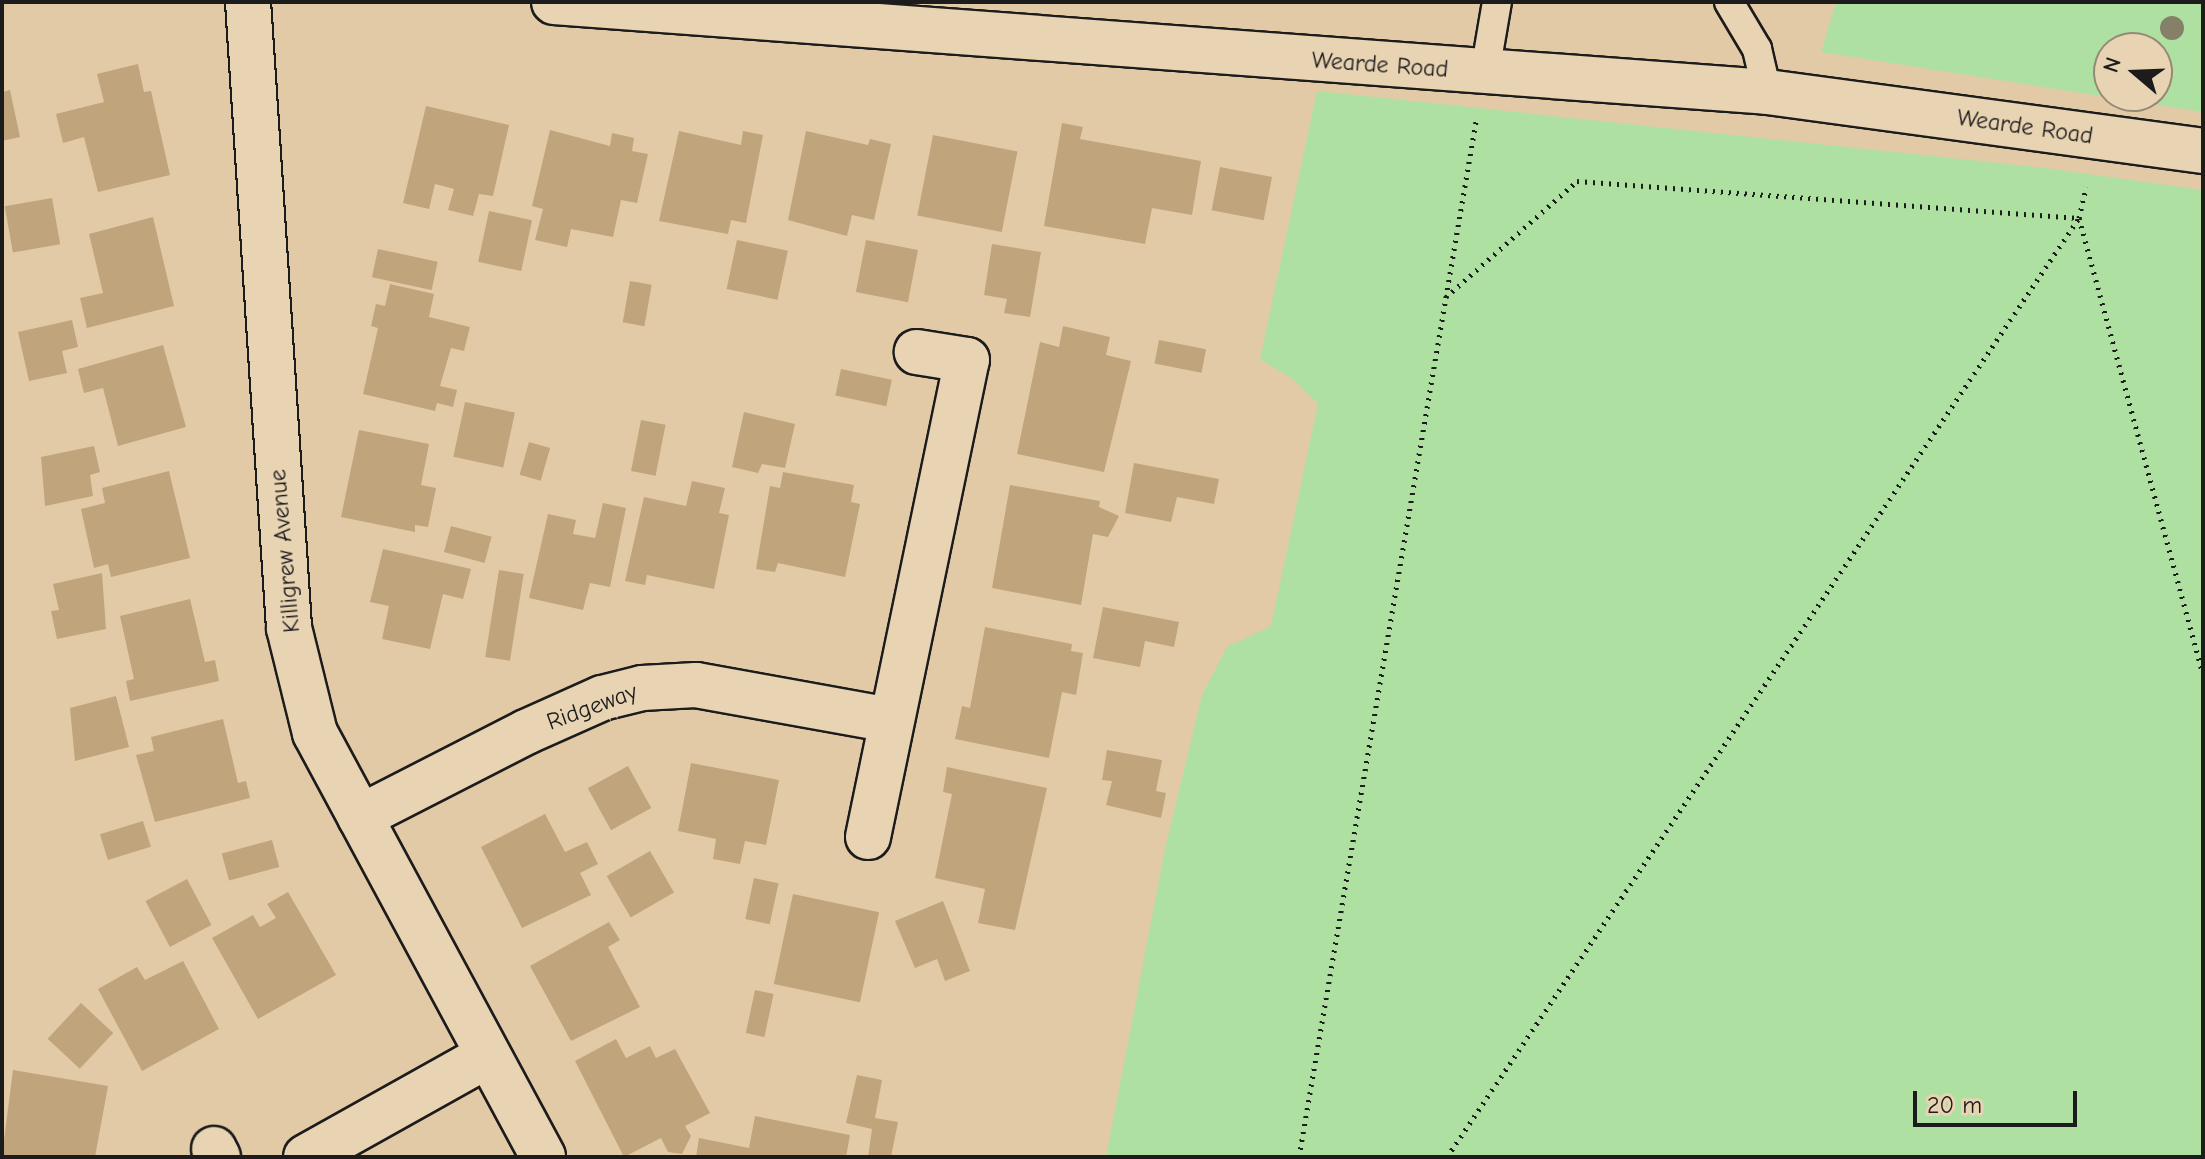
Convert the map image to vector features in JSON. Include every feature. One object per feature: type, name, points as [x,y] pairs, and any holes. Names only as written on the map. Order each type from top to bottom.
[{"type":"street","name":"Killigrew Avenue","points":[[248,2],[289,628],[315,733],[543,1157]]},
{"type":"street","name":"Wearde Road","points":[[554,2],[1767,92],[2203,151]]},
{"type":"street","points":[[868,837],[967,360],[917,352]]},
{"type":"street","name":"Ridgeway","points":[[360,817],[526,732],[602,698],[642,688],[696,685],[891,720]]},
{"type":"street","points":[[306,1157],[487,1056]]},
{"type":"lane","points":[[1485,72],[1497,2]]},
{"type":"lane","points":[[1729,2],[1757,49],[1767,92]]},
{"type":"path","points":[[1299,1157],[1485,72]]},
{"type":"path","points":[[1447,1157],[2079,218],[2097,136]]},
{"type":"path","points":[[1446,297],[1577,181],[2079,218]]},
{"type":"path","points":[[2079,218],[2203,673]]},
{"type":"green space","points":[[1836,2],[2203,2],[2203,112],[2173,107],[2173,32],[2093,32],[2093,95],[1821,52]]},
{"type":"green space","points":[[1317,91],[2045,168],[2203,190],[2203,1157],[1106,1157],[1165,849],[1202,695],[1227,647],[1271,626],[1318,404],[1294,380],[1260,359]]},
{"type":"building","points":[[138,64],[144,92],[151,91],[170,175],[98,192],[84,137],[63,143],[56,114],[104,102],[97,74]]},
{"type":"building","points":[[10,90],[20,137],[2,141],[2,92]]},
{"type":"building","points":[[426,106],[509,125],[493,196],[479,194],[473,216],[448,210],[454,189],[435,184],[429,209],[403,203]]},
{"type":"building","points":[[1062,123],[1083,127],[1080,139],[1201,161],[1192,215],[1152,208],[1145,244],[1044,226]]},
{"type":"building","points":[[550,130],[610,146],[612,133],[634,138],[632,151],[648,154],[637,203],[621,200],[613,237],[571,229],[567,247],[535,240],[543,209],[532,206]]},
{"type":"building","points":[[679,131],[741,145],[743,131],[763,135],[746,223],[731,220],[728,234],[659,221]]},
{"type":"building","points":[[806,131],[868,145],[870,139],[891,144],[874,220],[852,215],[847,236],[788,220]]},
{"type":"building","points":[[933,135],[1017,151],[1002,232],[917,215]]},
{"type":"building","points":[[1220,167],[1272,177],[1264,220],[1212,210]]},
{"type":"building","points":[[52,198],[60,244],[13,253],[5,206]]},
{"type":"building","points":[[489,211],[532,220],[521,271],[478,262]]},
{"type":"building","points":[[153,217],[174,306],[87,328],[80,298],[103,293],[89,234]]},
{"type":"building","points":[[737,240],[788,251],[777,300],[727,289]]},
{"type":"building","points":[[866,240],[918,250],[908,302],[856,292]]},
{"type":"building","points":[[992,244],[1041,252],[1030,317],[1004,313],[1007,299],[984,295]]},
{"type":"building","points":[[378,249],[438,262],[432,290],[372,277]]},
{"type":"building","points":[[630,281],[652,285],[644,326],[623,322]]},
{"type":"building","points":[[390,284],[434,294],[429,317],[470,327],[464,351],[451,348],[440,386],[457,390],[453,407],[437,403],[435,411],[363,394],[378,328],[371,326],[376,304],[385,306]]},
{"type":"building","points":[[72,320],[78,347],[62,351],[67,373],[29,381],[18,332]]},
{"type":"building","points":[[1063,326],[1110,337],[1106,355],[1131,361],[1104,472],[1017,454],[1040,342],[1059,347]]},
{"type":"building","points":[[1159,340],[1206,349],[1202,373],[1154,364]]},
{"type":"building","points":[[163,345],[186,427],[118,446],[103,388],[84,393],[78,369]]},
{"type":"building","points":[[841,369],[892,380],[886,406],[835,395]]},
{"type":"building","points":[[465,402],[515,413],[503,467],[453,457]]},
{"type":"building","points":[[744,412],[795,424],[785,468],[762,464],[758,473],[732,467]]},
{"type":"building","points":[[641,420],[666,425],[656,476],[631,471]]},
{"type":"building","points":[[359,430],[429,444],[421,485],[436,488],[428,527],[415,525],[415,532],[341,517]]},
{"type":"building","points":[[529,442],[550,448],[541,481],[520,475]]},
{"type":"building","points":[[94,446],[100,472],[90,475],[93,496],[45,506],[41,457]]},
{"type":"building","points":[[1134,463],[1219,479],[1214,504],[1177,497],[1171,522],[1125,513]]},
{"type":"building","points":[[169,471],[190,558],[111,577],[108,564],[94,568],[81,509],[105,503],[102,488]]},
{"type":"building","points":[[783,472],[854,485],[851,502],[860,504],[845,577],[778,563],[775,572],[756,569],[770,486],[780,488]]},
{"type":"building","points":[[692,481],[725,488],[719,513],[729,515],[714,589],[647,575],[645,585],[625,581],[644,497],[686,506]]},
{"type":"building","points":[[1010,485],[1100,501],[1099,507],[1119,516],[1108,537],[1093,534],[1081,605],[992,588]]},
{"type":"building","points":[[603,503],[626,508],[610,587],[590,583],[583,610],[529,598],[548,514],[576,520],[573,534],[595,538]]},
{"type":"building","points":[[451,526],[492,537],[485,563],[444,552]]},
{"type":"building","points":[[383,549],[471,569],[463,599],[443,594],[430,649],[382,639],[389,606],[370,602]]},
{"type":"building","points":[[499,570],[524,574],[510,661],[485,657]]},
{"type":"building","points":[[102,573],[106,629],[57,639],[51,611],[59,610],[53,584]]},
{"type":"building","points":[[190,599],[205,662],[215,660],[219,681],[130,701],[126,681],[134,679],[120,616]]},
{"type":"building","points":[[1103,607],[1179,622],[1174,647],[1145,641],[1140,667],[1093,658]]},
{"type":"building","points":[[985,627],[1072,644],[1071,651],[1083,653],[1076,695],[1062,692],[1049,758],[955,739],[962,706],[970,708]]},
{"type":"building","points":[[116,696],[129,747],[75,761],[70,708]]},
{"type":"building","points":[[223,719],[238,783],[246,781],[250,798],[155,822],[136,755],[154,751],[151,737]]},
{"type":"building","points":[[1107,750],[1162,760],[1156,791],[1166,793],[1161,818],[1106,805],[1112,781],[1102,780]]},
{"type":"building","points":[[691,763],[779,780],[766,845],[745,841],[740,864],[713,859],[716,839],[678,831]]},
{"type":"building","points":[[628,766],[651,808],[611,830],[588,788]]},
{"type":"building","points":[[947,767],[1047,788],[1015,930],[978,923],[985,889],[935,878],[952,794],[943,792]]},
{"type":"building","points":[[545,814],[565,852],[587,842],[598,864],[580,873],[591,895],[522,928],[481,847]]},
{"type":"building","points":[[143,821],[151,847],[108,860],[100,834]]},
{"type":"building","points":[[272,840],[279,867],[229,881],[222,853]]},
{"type":"building","points":[[650,851],[674,893],[631,918],[607,876]]},
{"type":"building","points":[[754,878],[778,883],[770,924],[745,919]]},
{"type":"building","points":[[187,879],[211,925],[170,947],[146,901]]},
{"type":"building","points":[[288,892],[336,975],[258,1019],[212,938],[253,915],[260,927],[276,918],[267,904]]},
{"type":"building","points":[[793,894],[879,912],[860,1002],[774,984]]},
{"type":"building","points":[[943,901],[970,971],[945,981],[937,959],[915,968],[895,921]]},
{"type":"building","points":[[609,922],[620,940],[608,947],[640,1007],[571,1041],[530,966]]},
{"type":"building","points":[[183,961],[219,1029],[142,1071],[98,989],[137,967],[145,980]]},
{"type":"building","points":[[755,990],[774,994],[764,1037],[746,1033]]},
{"type":"building","points":[[81,1003],[113,1033],[80,1069],[48,1039]]},
{"type":"building","points":[[616,1039],[626,1058],[650,1046],[656,1058],[675,1049],[710,1113],[685,1126],[691,1136],[682,1154],[668,1152],[661,1138],[624,1157],[575,1061]]},
{"type":"building","points":[[13,1070],[108,1086],[95,1157],[2,1156]]},
{"type":"building","points":[[857,1075],[882,1080],[875,1118],[898,1122],[891,1157],[868,1157],[872,1129],[846,1123]]},
{"type":"building","points":[[755,1116],[850,1135],[846,1157],[696,1157],[699,1138],[749,1148]]}]
